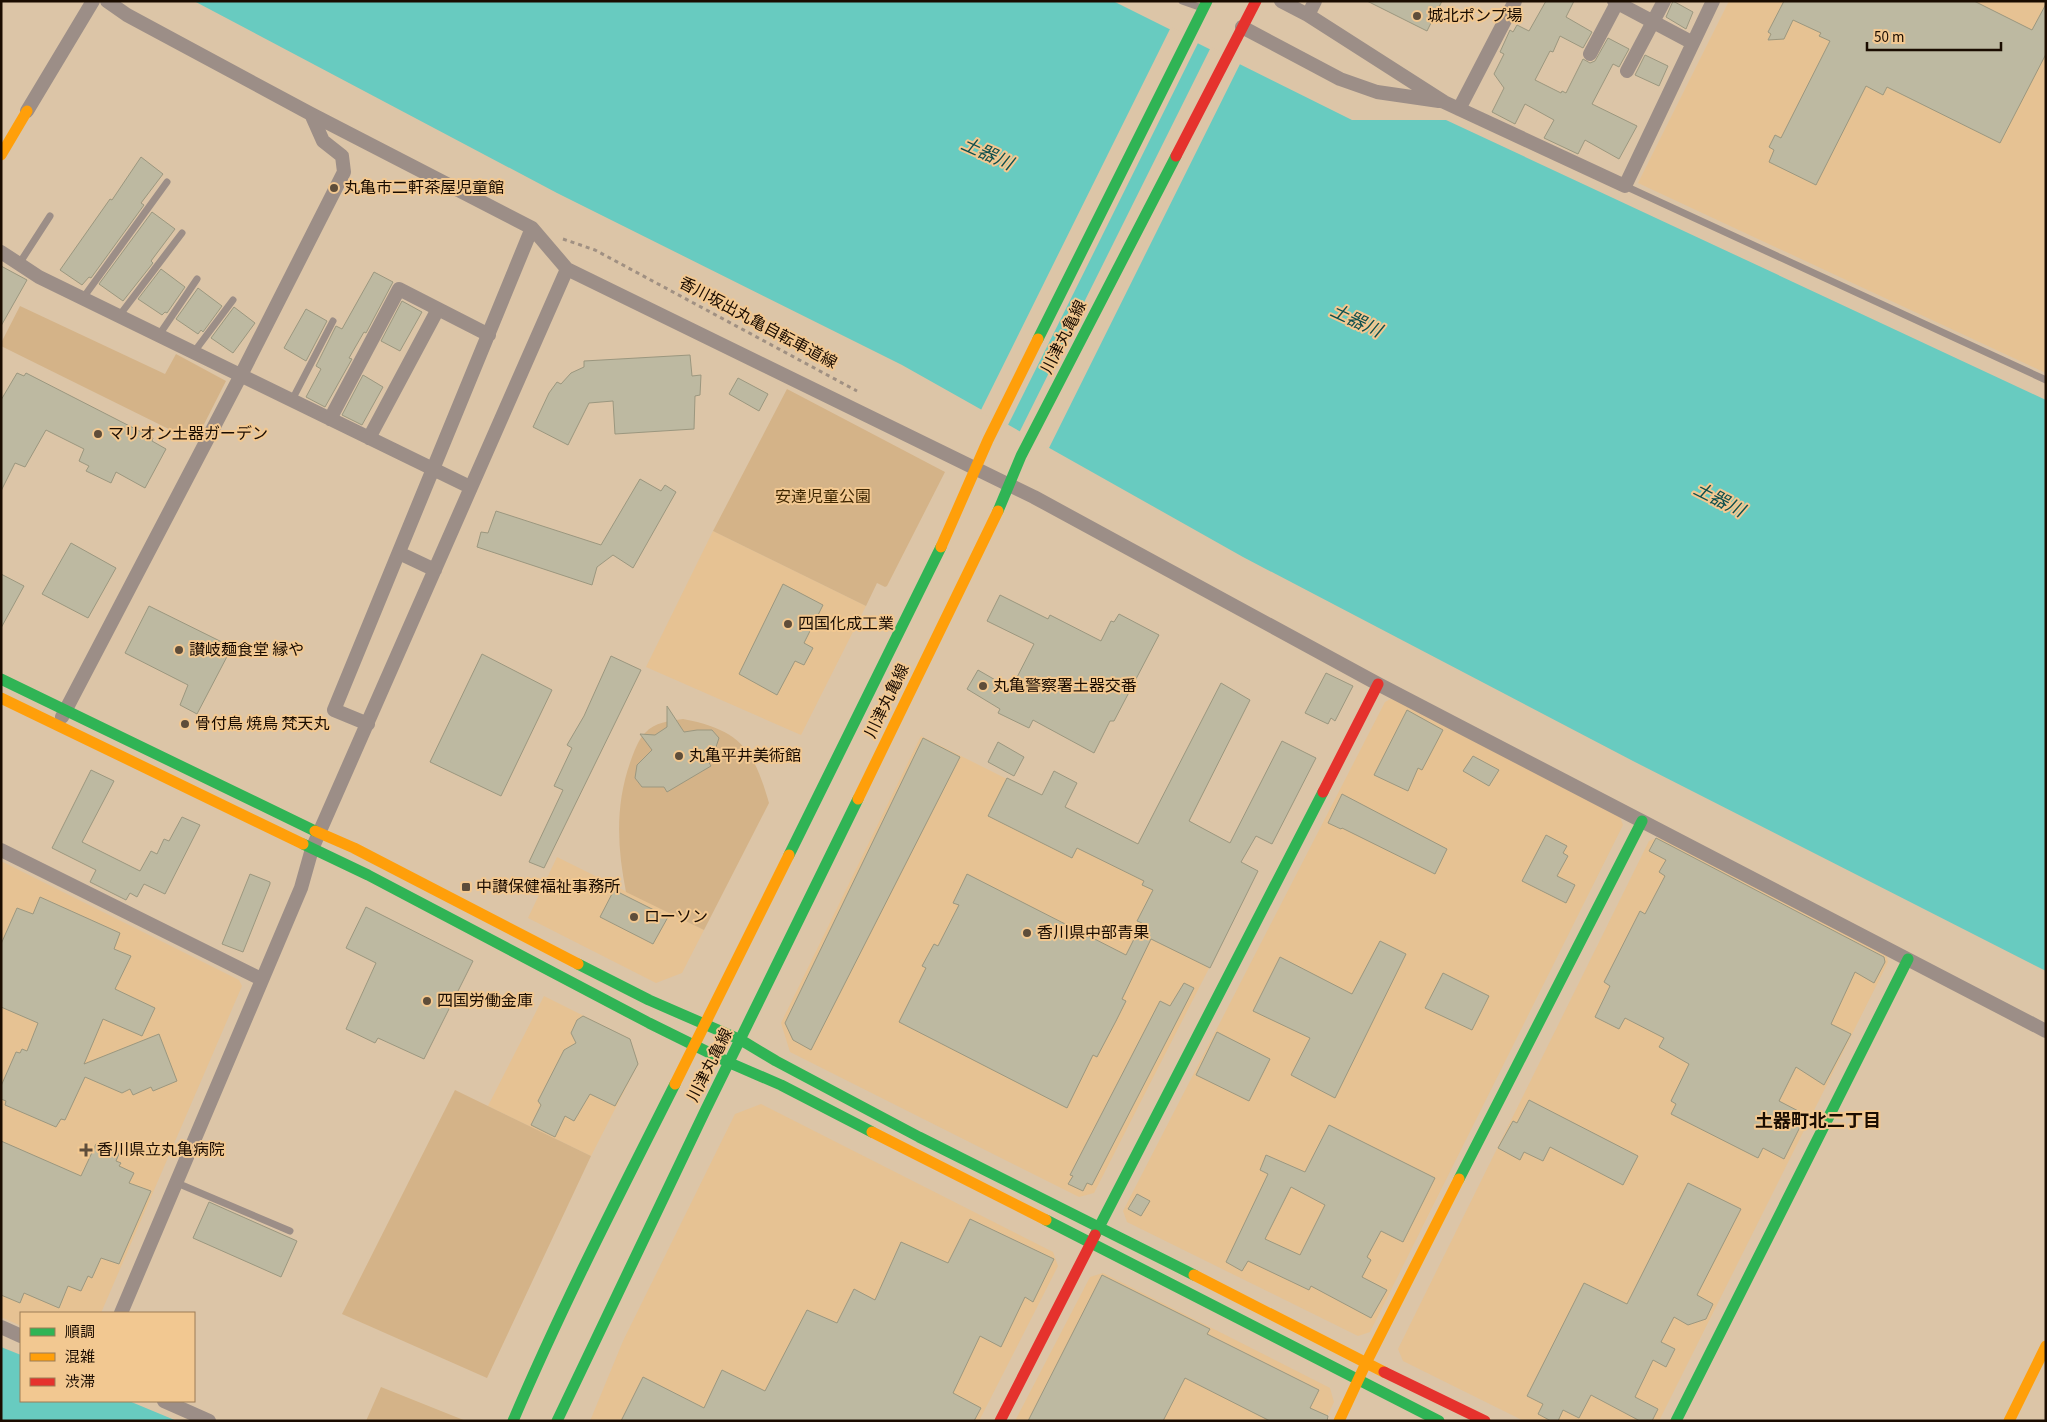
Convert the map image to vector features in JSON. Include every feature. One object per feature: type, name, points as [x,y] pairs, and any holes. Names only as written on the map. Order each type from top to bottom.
[{"type":"street","points":[[1,155],[93,1]]},
{"type":"street","points":[[107,1],[127,15],[311,114],[532,228],[568,269],[1009,485],[1378,684],[2046,1031]]},
{"type":"street","name":"川津丸亀線","points":[[557,1421],[696,1128],[730,1063],[997,514],[1021,456],[1256,1]]},
{"type":"street","points":[[1281,1],[1308,15],[1444,102],[1626,186],[1713,1]]},
{"type":"street","points":[[1308,15],[1315,1]]},
{"type":"street","points":[[1458,109],[1515,1]]},
{"type":"street","points":[[1627,71],[1664,1]]},
{"type":"street","points":[[1590,54],[1616,2],[1693,43]]},
{"type":"street","name":"川津丸亀線","points":[[513,1421],[538,1362],[693,1044],[819,796],[958,513],[988,440],[1204,5]]},
{"type":"street","points":[[1242,28],[1340,79],[1377,92],[1444,102]]},
{"type":"street","points":[[57,726],[344,172],[342,156],[323,140],[311,114]]},
{"type":"street","points":[[368,724],[334,710],[532,228]]},
{"type":"street","points":[[1,252],[39,277],[470,487]]},
{"type":"street","points":[[121,1312],[301,888],[319,833],[470,487],[568,269]]},
{"type":"street","points":[[330,419],[399,289],[489,335]]},
{"type":"street","points":[[369,438],[438,309]]},
{"type":"street","points":[[399,553],[434,570]]},
{"type":"street","points":[[1,679],[319,833],[354,848],[648,1000],[741,1040],[776,1061],[918,1137],[1101,1227],[1366,1363],[1486,1421]]},
{"type":"street","points":[[1000,1421],[1378,684]]},
{"type":"street","points":[[1,698],[312,850],[368,875],[730,1063],[774,1081],[1439,1421]]},
{"type":"street","points":[[1339,1421],[1366,1363],[1642,821]]},
{"type":"street","points":[[1,850],[261,980]]},
{"type":"street","points":[[1676,1421],[1908,959]]},
{"type":"street","points":[[1,1327],[20,1336]]},
{"type":"street","points":[[2009,1421],[2046,1346]]},
{"type":"street","points":[[166,1402],[209,1421]]},
{"type":"lane","points":[[1182,1],[1204,5]]},
{"type":"lane","points":[[83,298],[167,182]]},
{"type":"lane","points":[[1626,186],[2046,380]]},
{"type":"lane","points":[[19,264],[50,216]]},
{"type":"lane","points":[[119,316],[182,233]]},
{"type":"lane","points":[[159,335],[197,279]]},
{"type":"lane","points":[[194,352],[233,300]]},
{"type":"lane","points":[[292,400],[333,321]]},
{"type":"lane","points":[[177,1182],[290,1231]]},
{"type":"path","name":"香川坂出丸亀自転車道線","points":[[559,238],[596,250],[863,394]]},
{"type":"shaded area","points":[[1729,1],[2046,1],[2046,373],[1638,183]]},
{"type":"shaded area","points":[[713,531],[866,606],[801,735],[646,667]]},
{"type":"shaded area","points":[[1392,698],[1620,817],[1623,825],[1370,1332],[1358,1336],[1127,1222],[1123,1211],[1385,702]]},
{"type":"shaded area","name":"香川県中部青果","points":[[921,736],[1245,898],[1094,1193],[1079,1197],[790,1052],[781,1023]]},
{"type":"shaded area","points":[[1659,837],[1886,952],[1888,962],[1659,1421],[1524,1421],[1403,1361],[1398,1349],[1649,841]]},
{"type":"shaded area","points":[[557,857],[704,930],[682,973],[656,983],[528,918]]},
{"type":"shaded area","name":"香川県立丸亀病院","points":[[1,861],[239,980],[242,986],[101,1312],[20,1312],[20,1326],[1,1317]]},
{"type":"shaded area","points":[[544,996],[630,1039],[638,1064],[591,1156],[488,1106]]},
{"type":"shaded area","points":[[761,1104],[1053,1252],[1058,1266],[979,1421],[590,1421],[623,1341],[735,1114]]},
{"type":"shaded area","points":[[1103,1273],[1330,1388],[1334,1402],[1325,1421],[1015,1421],[1090,1277]]},
{"type":"green space","points":[[20,306],[165,374],[176,354],[226,381],[195,442],[1,346]]},
{"type":"green space","name":"安達児童公園","points":[[787,389],[945,472],[887,586],[885,587],[877,583],[866,606],[713,531]]},
{"type":"green space","points":[[683,719],[718,729],[741,744],[757,768],[769,803],[704,930],[626,892],[619,842],[622,793],[636,746],[653,726]]},
{"type":"green space","points":[[455,1090],[591,1156],[487,1378],[342,1314]]},
{"type":"green space","points":[[381,1387],[466,1421],[366,1421]]},
{"type":"water","name":"土器川","points":[[194,1],[1113,1],[1352,120],[1446,120],[2046,400],[2046,971],[1633,761],[1243,557],[902,365],[557,193]]},
{"type":"water","points":[[1,1347],[20,1355],[20,1402],[131,1402],[177,1421],[1,1421]]},
{"type":"pier","points":[[1171,27],[1199,41],[1007,427],[980,412]]},
{"type":"pier","points":[[1211,47],[1241,62],[1048,450],[1019,433]]},
{"type":"building","name":"城北ポンプ場","points":[[1367,1],[1442,1],[1427,31]]},
{"type":"building","points":[[1546,1],[1574,1],[1566,17],[1592,32],[1583,48],[1560,36],[1553,52],[1550,51],[1535,80],[1561,93],[1562,91],[1566,93],[1583,59],[1590,63],[1595,61],[1608,38],[1629,49],[1619,67],[1613,64],[1592,104],[1637,126],[1619,159],[1585,140],[1578,154],[1544,138],[1554,120],[1525,104],[1515,124],[1492,112],[1504,88],[1494,74],[1504,54],[1500,52],[1510,30],[1513,32],[1517,25],[1529,31]]},
{"type":"building","points":[[1673,1],[1693,12],[1686,29],[1666,17]]},
{"type":"building","points":[[1784,1],[1974,1],[2032,30],[2046,4],[2046,54],[2000,143],[1887,87],[1883,95],[1866,86],[1816,185],[1769,162],[1774,150],[1769,147],[1775,135],[1781,138],[1830,41],[1819,36],[1821,33],[1793,20],[1784,39],[1768,40],[1771,34],[1768,32]]},
{"type":"building","points":[[1645,55],[1668,66],[1659,86],[1635,75]]},
{"type":"building","points":[[141,157],[163,174],[141,203],[144,205],[91,278],[89,277],[82,285],[60,270]]},
{"type":"building","points":[[152,212],[175,229],[151,261],[153,263],[123,301],[99,284]]},
{"type":"building","points":[[1,266],[27,280],[1,326]]},
{"type":"building","points":[[161,269],[185,287],[167,313],[165,312],[162,315],[138,299]]},
{"type":"building","points":[[374,272],[393,282],[366,333],[364,332],[349,358],[352,359],[325,407],[306,397],[321,369],[316,366],[336,326],[342,329]]},
{"type":"building","points":[[198,288],[222,306],[203,332],[201,330],[198,334],[176,319]]},
{"type":"building","points":[[402,301],[422,312],[400,351],[381,341]]},
{"type":"building","points":[[234,307],[255,323],[233,353],[211,338]]},
{"type":"building","points":[[306,309],[327,321],[306,361],[284,348]]},
{"type":"building","points":[[690,355],[692,376],[701,375],[700,395],[695,396],[694,429],[615,434],[613,401],[589,403],[568,445],[533,427],[549,393],[557,382],[561,384],[571,373],[584,367],[584,361]]},
{"type":"building","name":"マリオン土器ガーデン","points":[[17,373],[24,376],[26,373],[153,438],[152,441],[166,449],[145,488],[116,472],[111,483],[86,471],[89,466],[79,461],[84,449],[46,430],[25,467],[15,463],[1,491],[1,400]]},
{"type":"building","points":[[363,375],[383,387],[362,425],[342,415]]},
{"type":"building","points":[[738,378],[768,394],[759,411],[729,394]]},
{"type":"building","points":[[640,479],[661,491],[665,485],[676,492],[633,568],[613,555],[597,567],[592,585],[477,547],[481,532],[488,533],[496,511],[601,545]]},
{"type":"building","points":[[71,543],[116,568],[88,618],[42,594]]},
{"type":"building","points":[[1,574],[24,586],[1,628]]},
{"type":"building","name":"四国化成工業","points":[[783,584],[823,605],[804,643],[813,648],[804,665],[795,661],[777,695],[739,674]]},
{"type":"building","points":[[1000,595],[1048,619],[1050,615],[1101,641],[1111,621],[1114,622],[1119,614],[1159,635],[1114,721],[1110,721],[1094,753],[1033,720],[1029,728],[998,713],[1000,709],[967,689],[978,670],[1011,689],[1034,644],[987,621]]},
{"type":"building","name":"讃岐麺食堂 縁や","points":[[149,606],[232,647],[197,714],[180,705],[188,685],[125,653]]},
{"type":"building","points":[[482,654],[552,690],[501,796],[430,762]]},
{"type":"building","points":[[611,656],[641,670],[544,868],[529,862],[563,790],[554,786],[572,748],[567,745],[584,716]]},
{"type":"building","points":[[1326,673],[1353,686],[1335,721],[1331,718],[1328,724],[1305,713]]},
{"type":"building","points":[[1221,683],[1250,700],[1189,821],[1230,843],[1282,741],[1316,758],[1272,844],[1256,836],[1241,862],[1258,871],[1210,968],[1151,939],[1122,999],[1126,1001],[1097,1057],[1093,1055],[1067,1108],[899,1022],[926,968],[922,966],[934,944],[938,946],[959,905],[953,903],[967,874],[1126,955],[1142,923],[1137,921],[1153,890],[1142,885],[1144,881],[1077,848],[1072,858],[988,816],[1007,778],[1042,795],[1054,771],[1077,783],[1065,807],[1138,844]]},
{"type":"building","name":"丸亀平井美術館","points":[[667,706],[684,732],[712,730],[719,738],[714,753],[708,761],[711,766],[667,792],[664,787],[642,787],[635,778],[637,765],[652,750],[640,734],[655,735],[667,727]]},
{"type":"building","points":[[1407,710],[1443,730],[1422,770],[1418,768],[1408,791],[1374,775]]},
{"type":"building","points":[[923,738],[960,757],[811,1050],[793,1040],[785,1023]]},
{"type":"building","points":[[998,742],[1024,757],[1014,776],[988,762]]},
{"type":"building","points":[[1473,756],[1499,770],[1489,786],[1463,771]]},
{"type":"building","points":[[91,770],[114,781],[82,842],[140,871],[151,851],[157,854],[164,839],[169,841],[182,817],[200,825],[165,894],[144,884],[137,897],[130,893],[126,900],[90,882],[96,870],[52,848]]},
{"type":"building","points":[[1342,794],[1447,849],[1435,874],[1342,828],[1328,823]]},
{"type":"building","points":[[1546,835],[1567,846],[1563,853],[1568,856],[1557,876],[1575,885],[1566,903],[1522,881]]},
{"type":"building","points":[[1656,838],[1884,957],[1885,962],[1874,983],[1855,972],[1831,1024],[1851,1034],[1824,1085],[1796,1067],[1779,1101],[1806,1115],[1784,1159],[1763,1148],[1758,1158],[1671,1114],[1676,1104],[1671,1101],[1689,1064],[1659,1047],[1664,1038],[1625,1018],[1619,1029],[1595,1017],[1610,986],[1604,982],[1640,911],[1645,914],[1665,876],[1659,872],[1666,860],[1649,851]]},
{"type":"building","points":[[250,874],[270,882],[270,884],[243,952],[222,944]]},
{"type":"building","name":"ローソン","points":[[614,890],[668,917],[653,944],[600,917]]},
{"type":"building","points":[[40,897],[120,933],[114,949],[131,956],[115,989],[155,1008],[142,1036],[103,1019],[84,1064],[159,1034],[177,1081],[153,1091],[151,1087],[133,1095],[130,1089],[122,1093],[85,1077],[65,1120],[61,1119],[56,1127],[5,1105],[6,1101],[1,1099],[1,1086],[16,1052],[20,1053],[22,1049],[27,1051],[38,1023],[1,1007],[1,944],[17,908],[33,914]]},
{"type":"building","points":[[366,907],[473,961],[424,1059],[378,1038],[375,1043],[346,1029],[376,963],[346,948]]},
{"type":"building","points":[[1380,941],[1406,954],[1335,1098],[1291,1075],[1310,1038],[1253,1011],[1280,957],[1352,994]]},
{"type":"building","points":[[1443,973],[1489,996],[1472,1030],[1425,1008]]},
{"type":"building","points":[[1184,983],[1194,988],[1092,1185],[1087,1183],[1083,1191],[1068,1184],[1073,1176],[1070,1175],[1160,1001],[1170,1006]]},
{"type":"building","points":[[583,1016],[630,1039],[638,1064],[615,1106],[590,1094],[574,1121],[565,1116],[555,1137],[531,1125],[541,1105],[538,1101],[564,1050],[576,1043],[571,1033],[577,1020]]},
{"type":"building","points":[[1217,1032],[1270,1059],[1249,1101],[1196,1075]]},
{"type":"building","points":[[1529,1100],[1638,1156],[1623,1185],[1550,1147],[1543,1161],[1524,1152],[1520,1160],[1498,1148],[1513,1121],[1517,1123]]},
{"type":"building","points":[[1329,1125],[1435,1178],[1403,1242],[1381,1231],[1367,1257],[1371,1260],[1362,1277],[1387,1290],[1371,1318],[1311,1286],[1309,1290],[1248,1261],[1242,1271],[1226,1262],[1268,1174],[1260,1170],[1266,1155],[1305,1172]],"holes":[[[1291,1187],[1325,1205],[1300,1255],[1265,1239]]]},
{"type":"building","points":[[1,1141],[81,1176],[96,1144],[119,1154],[116,1161],[121,1163],[119,1166],[134,1173],[129,1183],[151,1191],[119,1264],[101,1258],[92,1278],[88,1276],[81,1291],[68,1286],[59,1308],[24,1293],[20,1303],[1,1295]]},
{"type":"building","points":[[1688,1183],[1741,1209],[1697,1295],[1713,1304],[1706,1319],[1688,1325],[1674,1317],[1661,1342],[1675,1349],[1666,1367],[1653,1360],[1635,1397],[1658,1409],[1652,1421],[1640,1421],[1591,1395],[1579,1418],[1563,1410],[1558,1421],[1551,1421],[1538,1414],[1543,1404],[1527,1396],[1584,1283],[1627,1304]]},
{"type":"building","points":[[1137,1194],[1150,1201],[1141,1216],[1128,1209]]},
{"type":"building","points":[[209,1202],[297,1241],[281,1277],[193,1238]]},
{"type":"building","points":[[970,1219],[1054,1259],[1033,1302],[1025,1297],[1001,1347],[980,1336],[953,1393],[981,1408],[974,1421],[621,1421],[643,1377],[704,1408],[722,1370],[765,1391],[807,1310],[837,1323],[854,1289],[875,1300],[901,1242],[948,1263]]},
{"type":"building","points":[[1102,1275],[1210,1329],[1207,1334],[1319,1390],[1310,1408],[1328,1416],[1327,1421],[1270,1421],[1185,1378],[1163,1421],[1028,1421]]},
{"type":"traffic: fast","points":[[1038,339],[1207,1]]},
{"type":"traffic: fast","points":[[998,511],[1021,456],[1176,156]]},
{"type":"traffic: fast","points":[[789,855],[941,547]]},
{"type":"traffic: fast","points":[[1,679],[315,831]]},
{"type":"traffic: fast","points":[[1095,1235],[1323,792]]},
{"type":"traffic: fast","points":[[557,1421],[705,1111],[858,799]]},
{"type":"traffic: fast","points":[[1459,1179],[1642,821]]},
{"type":"traffic: fast","points":[[303,844],[368,875],[649,1023],[730,1063],[781,1085],[872,1132]]},
{"type":"traffic: fast","points":[[1676,1421],[1908,959]]},
{"type":"traffic: fast","points":[[578,964],[649,1000],[741,1040],[776,1061],[919,1137],[1194,1275]]},
{"type":"traffic: fast","points":[[513,1421],[571,1293],[675,1084]]},
{"type":"traffic: fast","points":[[1046,1220],[1439,1421]]},
{"type":"traffic: slow","points":[[1,155],[27,111]]},
{"type":"traffic: slow","points":[[941,547],[988,440],[1038,339]]},
{"type":"traffic: slow","points":[[858,799],[998,511]]},
{"type":"traffic: slow","points":[[1,698],[303,844]]},
{"type":"traffic: slow","points":[[315,831],[354,848],[578,964]]},
{"type":"traffic: slow","points":[[675,1084],[789,855]]},
{"type":"traffic: slow","points":[[872,1132],[1046,1220]]},
{"type":"traffic: slow","points":[[1339,1421],[1366,1363],[1459,1179]]},
{"type":"traffic: slow","points":[[1194,1275],[1384,1372]]},
{"type":"traffic: slow","points":[[2009,1421],[2046,1346]]},
{"type":"traffic: jam","points":[[1176,156],[1256,1]]},
{"type":"traffic: jam","points":[[1323,792],[1378,684]]},
{"type":"traffic: jam","points":[[1000,1421],[1095,1235]]},
{"type":"traffic: jam","points":[[1384,1372],[1485,1421]]},
{"type":"place","name":"城北ポンプ場","points":[[1417,16]]},
{"type":"place","name":"丸亀市二軒茶屋児童館","points":[[334,188]]},
{"type":"place","name":"マリオン土器ガーデン","points":[[98,434]]},
{"type":"place","name":"四国化成工業","points":[[788,624]]},
{"type":"place","name":"讃岐麺食堂 縁や","points":[[179,650]]},
{"type":"place","name":"丸亀警察署土器交番","points":[[983,686]]},
{"type":"place","name":"骨付鳥 焼鳥 梵天丸","points":[[185,724]]},
{"type":"place","name":"丸亀平井美術館","points":[[679,756]]},
{"type":"place","name":"中讃保健福祉事務所","points":[[466,887]]},
{"type":"place","name":"ローソン","points":[[634,917]]},
{"type":"place","name":"香川県中部青果","points":[[1027,933]]},
{"type":"place","name":"四国労働金庫","points":[[427,1001]]},
{"type":"place","name":"香川県立丸亀病院","points":[[86,1150]]},
{"type":"district","name":"土器町北二丁目","points":[[1818,1121]]}]
